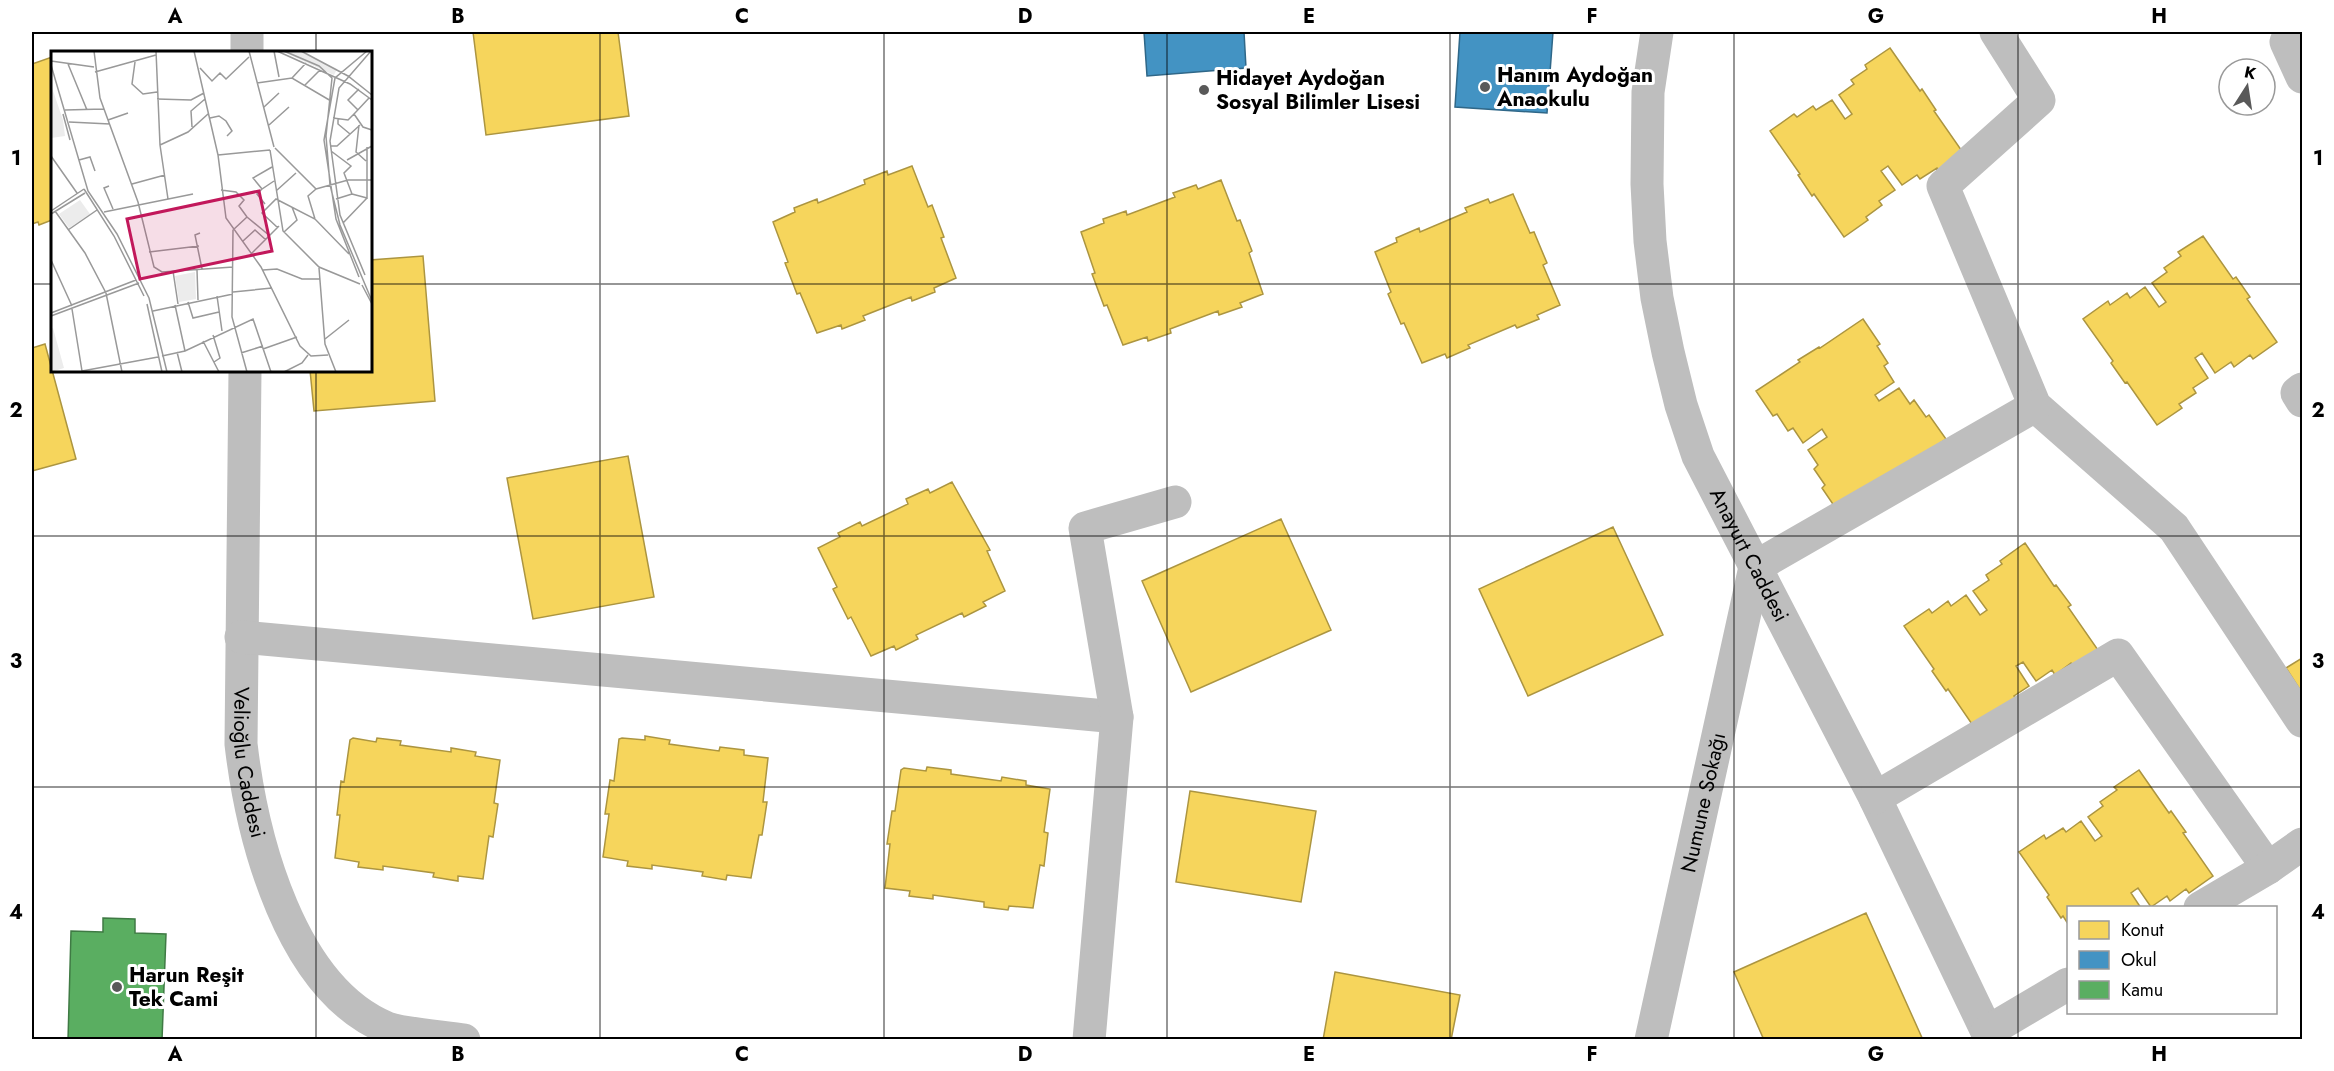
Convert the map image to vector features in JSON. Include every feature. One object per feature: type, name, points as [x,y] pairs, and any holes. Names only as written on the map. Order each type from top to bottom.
[{"type":"street","points":[[247,32],[247,51]]},
{"type":"street","name":"Anayurt Caddesi","points":[[1657,32],[1648,92],[1647,184],[1650,241],[1657,298],[1681,405],[1698,456],[1875,798],[1989,1036]]},
{"type":"street","points":[[1996,32],[2040,100],[1943,186],[2035,406],[2174,528],[2302,721]]},
{"type":"street","points":[[2302,33],[2286,42],[2302,77]]},
{"type":"street","name":"Velioğlu Caddesi","points":[[245,372],[241,744],[254,823],[296,937],[311,962],[329,985],[367,1016],[389,1029],[464,1040]]},
{"type":"street","points":[[2302,389],[2297,393],[2302,401]]},
{"type":"street","points":[[1755,567],[2035,406]]},
{"type":"street","points":[[1089,1040],[1117,717],[1085,528],[1175,502]]},
{"type":"street","name":"Numune Sokağı","points":[[1651,1040],[1755,567]]},
{"type":"street","points":[[241,638],[1117,717]]},
{"type":"street","points":[[1875,798],[2118,655],[2268,868]]},
{"type":"street","points":[[2203,906],[2268,868],[2302,844]]},
{"type":"street","points":[[1989,1036],[2067,985]]},
{"type":"building: Konut","points":[[473,32],[618,32],[629,116],[486,135]]},
{"type":"building: Konut","points":[[1890,48],[1920,91],[1922,89],[1936,110],[1934,111],[1964,154],[1939,171],[1937,168],[1920,179],[1917,175],[1902,185],[1888,166],[1881,171],[1895,190],[1879,201],[1882,205],[1866,217],[1868,220],[1844,237],[1814,194],[1812,196],[1798,175],[1800,174],[1770,131],[1794,114],[1797,117],[1813,106],[1816,110],[1832,100],[1845,119],[1852,114],[1839,95],[1854,84],[1851,80],[1867,69],[1865,65]]},
{"type":"building: Konut","points":[[51,57],[51,220],[39,225],[38,222],[32,224],[32,64]]},
{"type":"building: Konut","points":[[912,166],[928,207],[932,205],[956,278],[934,288],[935,292],[912,301],[911,297],[863,316],[865,320],[842,329],[841,325],[817,333],[800,293],[797,294],[773,222],[795,212],[794,208],[817,199],[818,203],[865,184],[864,180],[887,171],[888,175]]},
{"type":"building: Konut","points":[[1221,180],[1252,251],[1249,253],[1263,294],[1240,303],[1242,307],[1219,315],[1218,311],[1170,329],[1171,333],[1148,341],[1147,337],[1123,345],[1107,305],[1104,306],[1092,274],[1095,273],[1081,232],[1104,223],[1103,219],[1126,211],[1127,215],[1175,197],[1173,193],[1196,185],[1198,189]]},
{"type":"building: Konut","points":[[1513,194],[1530,233],[1534,232],[1547,263],[1543,265],[1560,305],[1537,315],[1539,319],[1517,328],[1515,325],[1468,345],[1470,348],[1447,358],[1445,354],[1422,363],[1388,294],[1391,292],[1375,252],[1397,242],[1396,238],[1419,228],[1420,232],[1467,212],[1465,208],[1488,199],[1490,203]]},
{"type":"building: Konut","points":[[2203,236],[2233,279],[2236,277],[2250,297],[2247,299],[2277,342],[2253,359],[2250,355],[2234,367],[2231,362],[2215,373],[2202,353],[2195,358],[2208,378],[2193,388],[2196,393],[2179,404],[2182,408],[2157,425],[2111,363],[2113,361],[2083,319],[2108,301],[2110,305],[2127,293],[2130,298],[2145,287],[2159,307],[2166,302],[2152,283],[2167,272],[2164,268],[2181,256],[2178,252]]},
{"type":"building: Konut","points":[[423,256],[435,401],[314,411],[310,372],[372,372],[372,260]]},
{"type":"building: Konut","points":[[1863,319],[1880,344],[1877,346],[1888,363],[1884,366],[1894,382],[1875,395],[1879,401],[1899,388],[1910,404],[1914,400],[1926,417],[1929,415],[1946,439],[1839,513],[1822,488],[1825,485],[1814,469],[1818,465],[1808,450],[1827,437],[1822,429],[1803,443],[1793,428],[1788,431],[1777,414],[1773,416],[1756,391],[1800,362],[1798,360]]},
{"type":"building: Konut","points":[[45,344],[76,459],[32,471],[32,348]]},
{"type":"building: Konut","points":[[628,456],[654,597],[533,619],[507,478]]},
{"type":"building: Konut","points":[[952,482],[990,550],[987,551],[1005,591],[983,602],[986,606],[964,617],[962,613],[916,635],[918,639],[896,650],[894,646],[871,656],[851,617],[848,619],[833,589],[837,587],[818,548],[840,537],[838,533],[860,522],[862,526],[908,504],[906,499],[928,489],[930,493]]},
{"type":"building: Konut","points":[[1281,519],[1331,630],[1191,692],[1142,581]]},
{"type":"building: Konut","points":[[1613,527],[1663,635],[1528,696],[1479,589]]},
{"type":"building: Konut","points":[[2025,543],[2054,586],[2056,585],[2071,605],[2068,607],[2098,650],[2074,667],[2071,663],[2055,675],[2052,670],[2036,681],[2023,662],[2016,666],[2029,686],[2014,696],[2017,701],[1978,733],[1948,689],[1946,691],[1932,671],[1934,669],[1904,626],[1929,609],[1932,613],[1948,601],[1951,606],[1966,595],[1980,615],[1987,610],[1973,591],[1989,580],[1986,575],[2002,564],[2000,561]]},
{"type":"building: Konut","points":[[2302,658],[2302,693],[2286,668]]},
{"type":"building: Konut","points":[[645,736],[670,740],[669,744],[719,751],[720,747],[744,750],[744,755],[768,758],[763,802],[767,802],[762,835],[759,835],[751,878],[727,875],[726,880],[702,876],[703,872],[652,865],[652,869],[627,866],[628,861],[603,857],[609,814],[605,814],[610,780],[614,781],[619,739],[645,740]]},
{"type":"building: Konut","points":[[353,738],[376,742],[377,738],[401,741],[400,745],[451,752],[451,748],[476,752],[475,756],[500,760],[494,803],[498,804],[493,837],[489,836],[483,879],[458,876],[458,881],[433,877],[434,873],[383,866],[383,870],[358,867],[359,862],[335,858],[341,781],[344,782],[350,740]]},
{"type":"building: Konut","points":[[927,767],[951,770],[951,774],[1001,781],[1002,777],[1026,781],[1026,785],[1050,789],[1044,832],[1048,833],[1044,866],[1040,865],[1033,908],[1009,906],[1008,910],[984,907],[984,902],[933,895],[933,899],[909,896],[910,891],[885,888],[890,844],[887,844],[901,770],[904,768],[926,771]]},
{"type":"building: Konut","points":[[2139,770],[2169,813],[2171,811],[2186,832],[2183,833],[2213,876],[2189,893],[2186,889],[2170,901],[2167,896],[2152,906],[2138,888],[2131,893],[2140,906],[2067,906],[2067,922],[2063,916],[2061,918],[2047,897],[2049,895],[2019,852],[2044,835],[2046,839],[2063,828],[2066,832],[2081,821],[2095,841],[2102,836],[2088,817],[2103,806],[2100,802],[2117,790],[2114,787]]},
{"type":"building: Konut","points":[[1190,791],[1316,811],[1301,902],[1176,882]]},
{"type":"building: Konut","points":[[1866,913],[1923,1040],[1764,1040],[1734,972]]},
{"type":"building: Konut","points":[[1335,972],[1460,995],[1451,1040],[1323,1040]]},
{"type":"building: Okul","points":[[1144,32],[1244,32],[1246,68],[1147,76]]},
{"type":"building: Okul","points":[[1460,32],[1553,32],[1547,113],[1455,107]]},
{"type":"building: Kamu","name":"Harun Reşit Tek Cami","points":[[103,918],[135,919],[135,933],[166,934],[162,1040],[68,1040],[71,931],[103,932]]},
{"type":"place","name":"Hanım Aydoğan Anaokulu","points":[[1485,87]]},
{"type":"place","name":"Hidayet Aydoğan Sosyal Bilimler Lisesi","points":[[1204,90]]},
{"type":"place","name":"Harun Reşit Tek Cami","points":[[117,987]]}]
